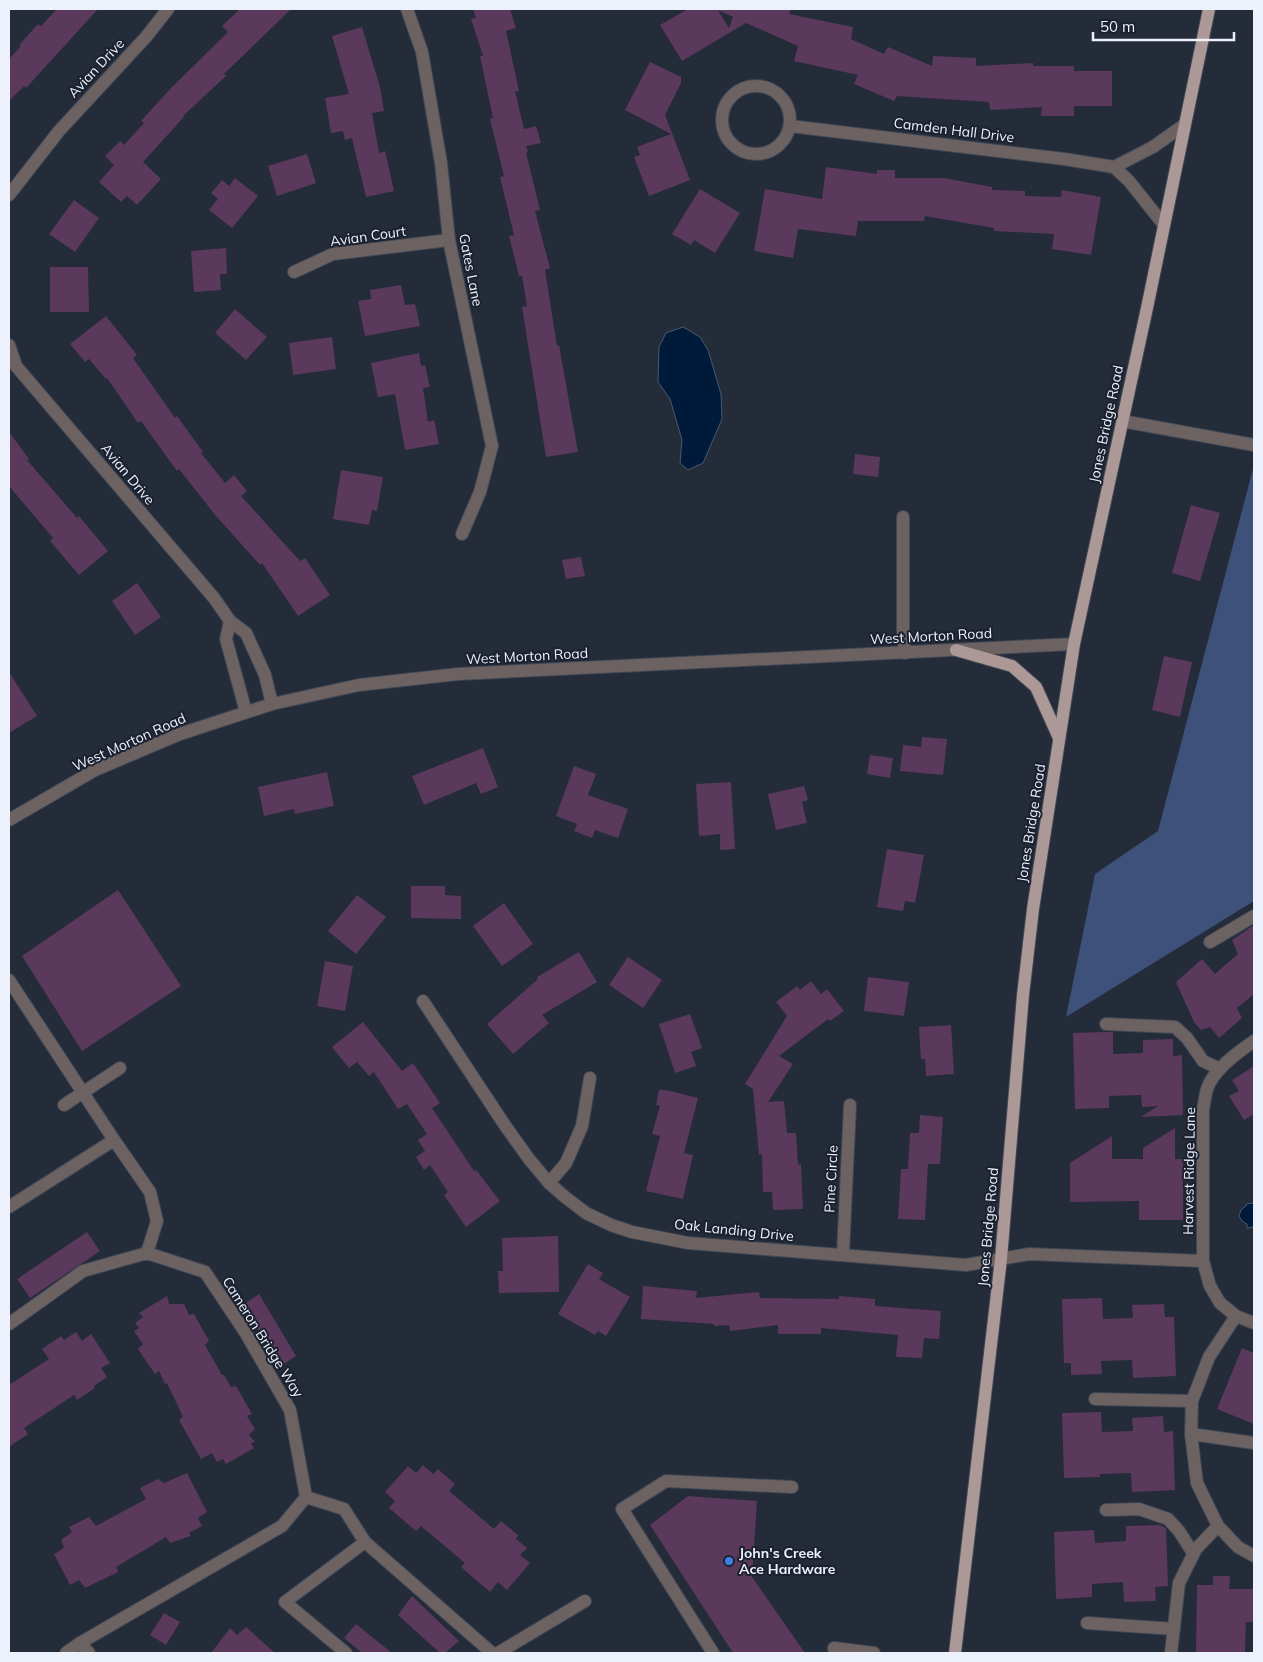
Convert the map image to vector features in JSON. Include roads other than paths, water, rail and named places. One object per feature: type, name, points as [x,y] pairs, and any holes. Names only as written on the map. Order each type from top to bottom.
[{"type":"main road","name":"Jones Bridge Road","points":[[955,1653],[1001,1259],[1023,995],[1033,909],[1059,738],[1074,644],[1209,9]]},
{"type":"main road","points":[[956,650],[1012,666],[1036,687],[1059,738]]},
{"type":"street","name":"Avian Drive","points":[[9,195],[59,131],[146,37],[168,9]]},
{"type":"street","name":"Gates Lane","points":[[407,9],[422,52],[442,163],[449,240],[492,446],[480,492],[462,534]]},
{"type":"street","points":[[761,86],[771,89],[787,104],[790,114],[790,126],[786,137],[779,146],[769,152],[746,153],[735,147],[728,138],[723,128],[722,117],[725,106],[731,97],[745,89],[761,86]]},
{"type":"street","name":"Camden Hall Drive","points":[[790,126],[1064,159],[1114,167]]},
{"type":"street","points":[[1164,225],[1114,167],[1153,147],[1184,126]]},
{"type":"street","name":"Avian Court","points":[[294,272],[333,254],[449,240]]},
{"type":"street","name":"Avian Drive","points":[[9,345],[16,366],[214,598],[230,621],[246,633],[265,675],[272,704]]},
{"type":"street","points":[[1122,421],[1254,445]]},
{"type":"street","points":[[903,517],[903,631],[905,653]]},
{"type":"street","points":[[230,621],[226,639],[246,712]]},
{"type":"street","name":"West Morton Road","points":[[9,820],[95,770],[180,734],[272,704],[359,686],[458,674],[1074,644]]},
{"type":"street","points":[[1210,942],[1254,916]]},
{"type":"street","points":[[9,980],[150,1192],[157,1221],[147,1253],[83,1271],[9,1324]]},
{"type":"street","name":"Oak Landing Drive","points":[[423,1001],[529,1159],[550,1183],[586,1213],[611,1225],[632,1232],[688,1243],[966,1265],[1001,1259]]},
{"type":"street","points":[[1106,1024],[1175,1027],[1187,1038],[1203,1062],[1220,1069]]},
{"type":"street","name":"Harvest Ridge Lane","points":[[1254,1041],[1235,1054],[1220,1069],[1207,1088],[1203,1109],[1203,1262],[1210,1286],[1220,1303],[1236,1316],[1254,1323]]},
{"type":"street","points":[[64,1105],[120,1068]]},
{"type":"street","points":[[550,1183],[566,1162],[582,1126],[590,1078]]},
{"type":"street","name":"Pine Circle","points":[[843,1254],[850,1105]]},
{"type":"street","points":[[9,1207],[114,1140]]},
{"type":"street","name":"Cameron Bridge Way","points":[[147,1253],[205,1272],[245,1332],[290,1410],[306,1497]]},
{"type":"street","points":[[1001,1259],[1030,1254],[1203,1262]]},
{"type":"street","points":[[1236,1316],[1209,1357],[1192,1401],[1191,1434],[1197,1483],[1218,1526],[1238,1547],[1254,1556]]},
{"type":"street","points":[[1095,1399],[1192,1401]]},
{"type":"street","points":[[1191,1434],[1254,1443]]},
{"type":"street","points":[[713,1653],[622,1509],[666,1481],[792,1487]]},
{"type":"street","points":[[66,1653],[80,1643],[282,1526],[306,1497],[344,1509],[365,1542],[492,1653]]},
{"type":"street","points":[[1106,1510],[1139,1509],[1168,1519],[1179,1531],[1193,1554]]},
{"type":"street","points":[[1171,1653],[1179,1583],[1196,1549],[1218,1526]]},
{"type":"street","points":[[346,1653],[285,1602],[365,1542]]},
{"type":"street","points":[[498,1653],[585,1600]]},
{"type":"street","points":[[1087,1623],[1174,1629]]},
{"type":"street","points":[[80,1643],[89,1653]]},
{"type":"street","points":[[835,1653],[834,1648],[874,1653]]},
{"type":"place","name":"John's Creek Ace Hardware","points":[[729,1561]]}]
